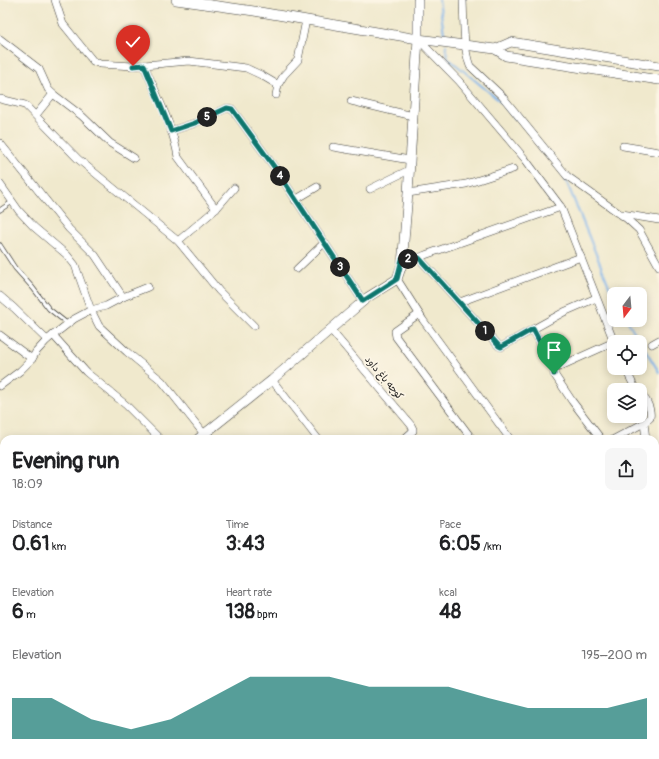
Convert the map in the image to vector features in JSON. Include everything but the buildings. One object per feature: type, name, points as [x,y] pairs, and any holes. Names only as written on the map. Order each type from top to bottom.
[{"type":"street","points":[[55,0],[63,24],[93,60],[100,64],[133,66],[189,61],[246,68],[261,74],[278,85]]},
{"type":"street","points":[[176,0],[418,39],[466,44],[495,49],[506,56],[659,80]]},
{"type":"street","points":[[202,435],[272,380],[363,301],[397,279],[402,259],[408,193],[418,39],[418,0]]},
{"type":"street","points":[[463,0],[466,44],[470,66],[502,96],[567,176],[639,230],[659,266]]},
{"type":"street","points":[[276,96],[278,85],[284,75],[298,60],[306,20]]},
{"type":"street","points":[[418,39],[459,81],[525,159],[561,207],[611,335]]},
{"type":"street","points":[[1,41],[39,69],[48,89],[53,94],[82,116],[110,143],[134,158]]},
{"type":"street","points":[[495,49],[511,42],[659,66]]},
{"type":"street","points":[[144,65],[171,131],[178,157],[216,209]]},
{"type":"street","points":[[36,114],[53,94]]},
{"type":"street","points":[[0,99],[25,105],[36,114],[78,159],[178,242],[219,291],[254,326]]},
{"type":"street","points":[[350,101],[413,116]]},
{"type":"street","points":[[171,131],[195,123],[227,108],[232,109],[275,168],[363,301]]},
{"type":"street","points":[[0,143],[69,229],[95,255],[123,297]]},
{"type":"street","points":[[623,146],[659,152]]},
{"type":"street","points":[[333,147],[410,160]]},
{"type":"street","points":[[408,193],[466,184],[513,169]]},
{"type":"street","points":[[370,189],[409,170]]},
{"type":"street","points":[[0,184],[19,211],[34,227],[67,255],[76,265],[99,326],[162,381],[200,435]]},
{"type":"street","points":[[295,200],[317,187]]},
{"type":"street","points":[[178,242],[216,209],[234,188]]},
{"type":"street","points":[[402,259],[419,258],[561,207]]},
{"type":"street","points":[[618,213],[659,220]]},
{"type":"street","points":[[297,269],[324,243]]},
{"type":"street","points":[[460,302],[581,257]]},
{"type":"street","points":[[419,258],[501,347],[564,312],[596,298]]},
{"type":"street","points":[[397,279],[419,314],[507,435]]},
{"type":"street","points":[[0,386],[20,371],[50,337],[68,324],[92,310],[106,306],[123,297],[148,288]]},
{"type":"street","points":[[0,296],[50,337],[86,372],[126,405],[156,435]]},
{"type":"street","points":[[419,314],[395,332],[396,337],[469,435]]},
{"type":"street","name":"کوچه باغ داود","points":[[330,329],[411,425],[413,431],[408,435]]},
{"type":"street","points":[[533,329],[554,369],[554,374],[598,435]]},
{"type":"street","points":[[0,335],[32,359]]},
{"type":"street","points":[[652,344],[659,340]]},
{"type":"street","points":[[554,369],[607,345]]},
{"type":"street","points":[[272,380],[315,435]]},
{"type":"street","points":[[647,405],[651,414],[650,418],[647,420]]},
{"type":"street","points":[[622,435],[644,423],[646,435]]},
{"type":"lane","points":[[0,210],[12,201]]},
{"type":"lane","points":[[0,245],[15,268],[33,288],[48,309],[68,324]]},
{"type":"waterway","points":[[439,0],[445,40]]},
{"type":"waterway","points":[[446,45],[448,58],[501,102],[515,118]]},
{"type":"waterway","points":[[565,178],[610,287]]},
{"type":"waterway","points":[[631,327],[659,372]]},
{"type":"route","points":[[133,66],[144,65],[171,131],[195,123],[220,110],[227,108],[232,109],[275,168],[363,301],[397,279],[402,265],[402,259],[419,258],[499,346],[501,347],[533,329],[554,369],[554,374]]}]
